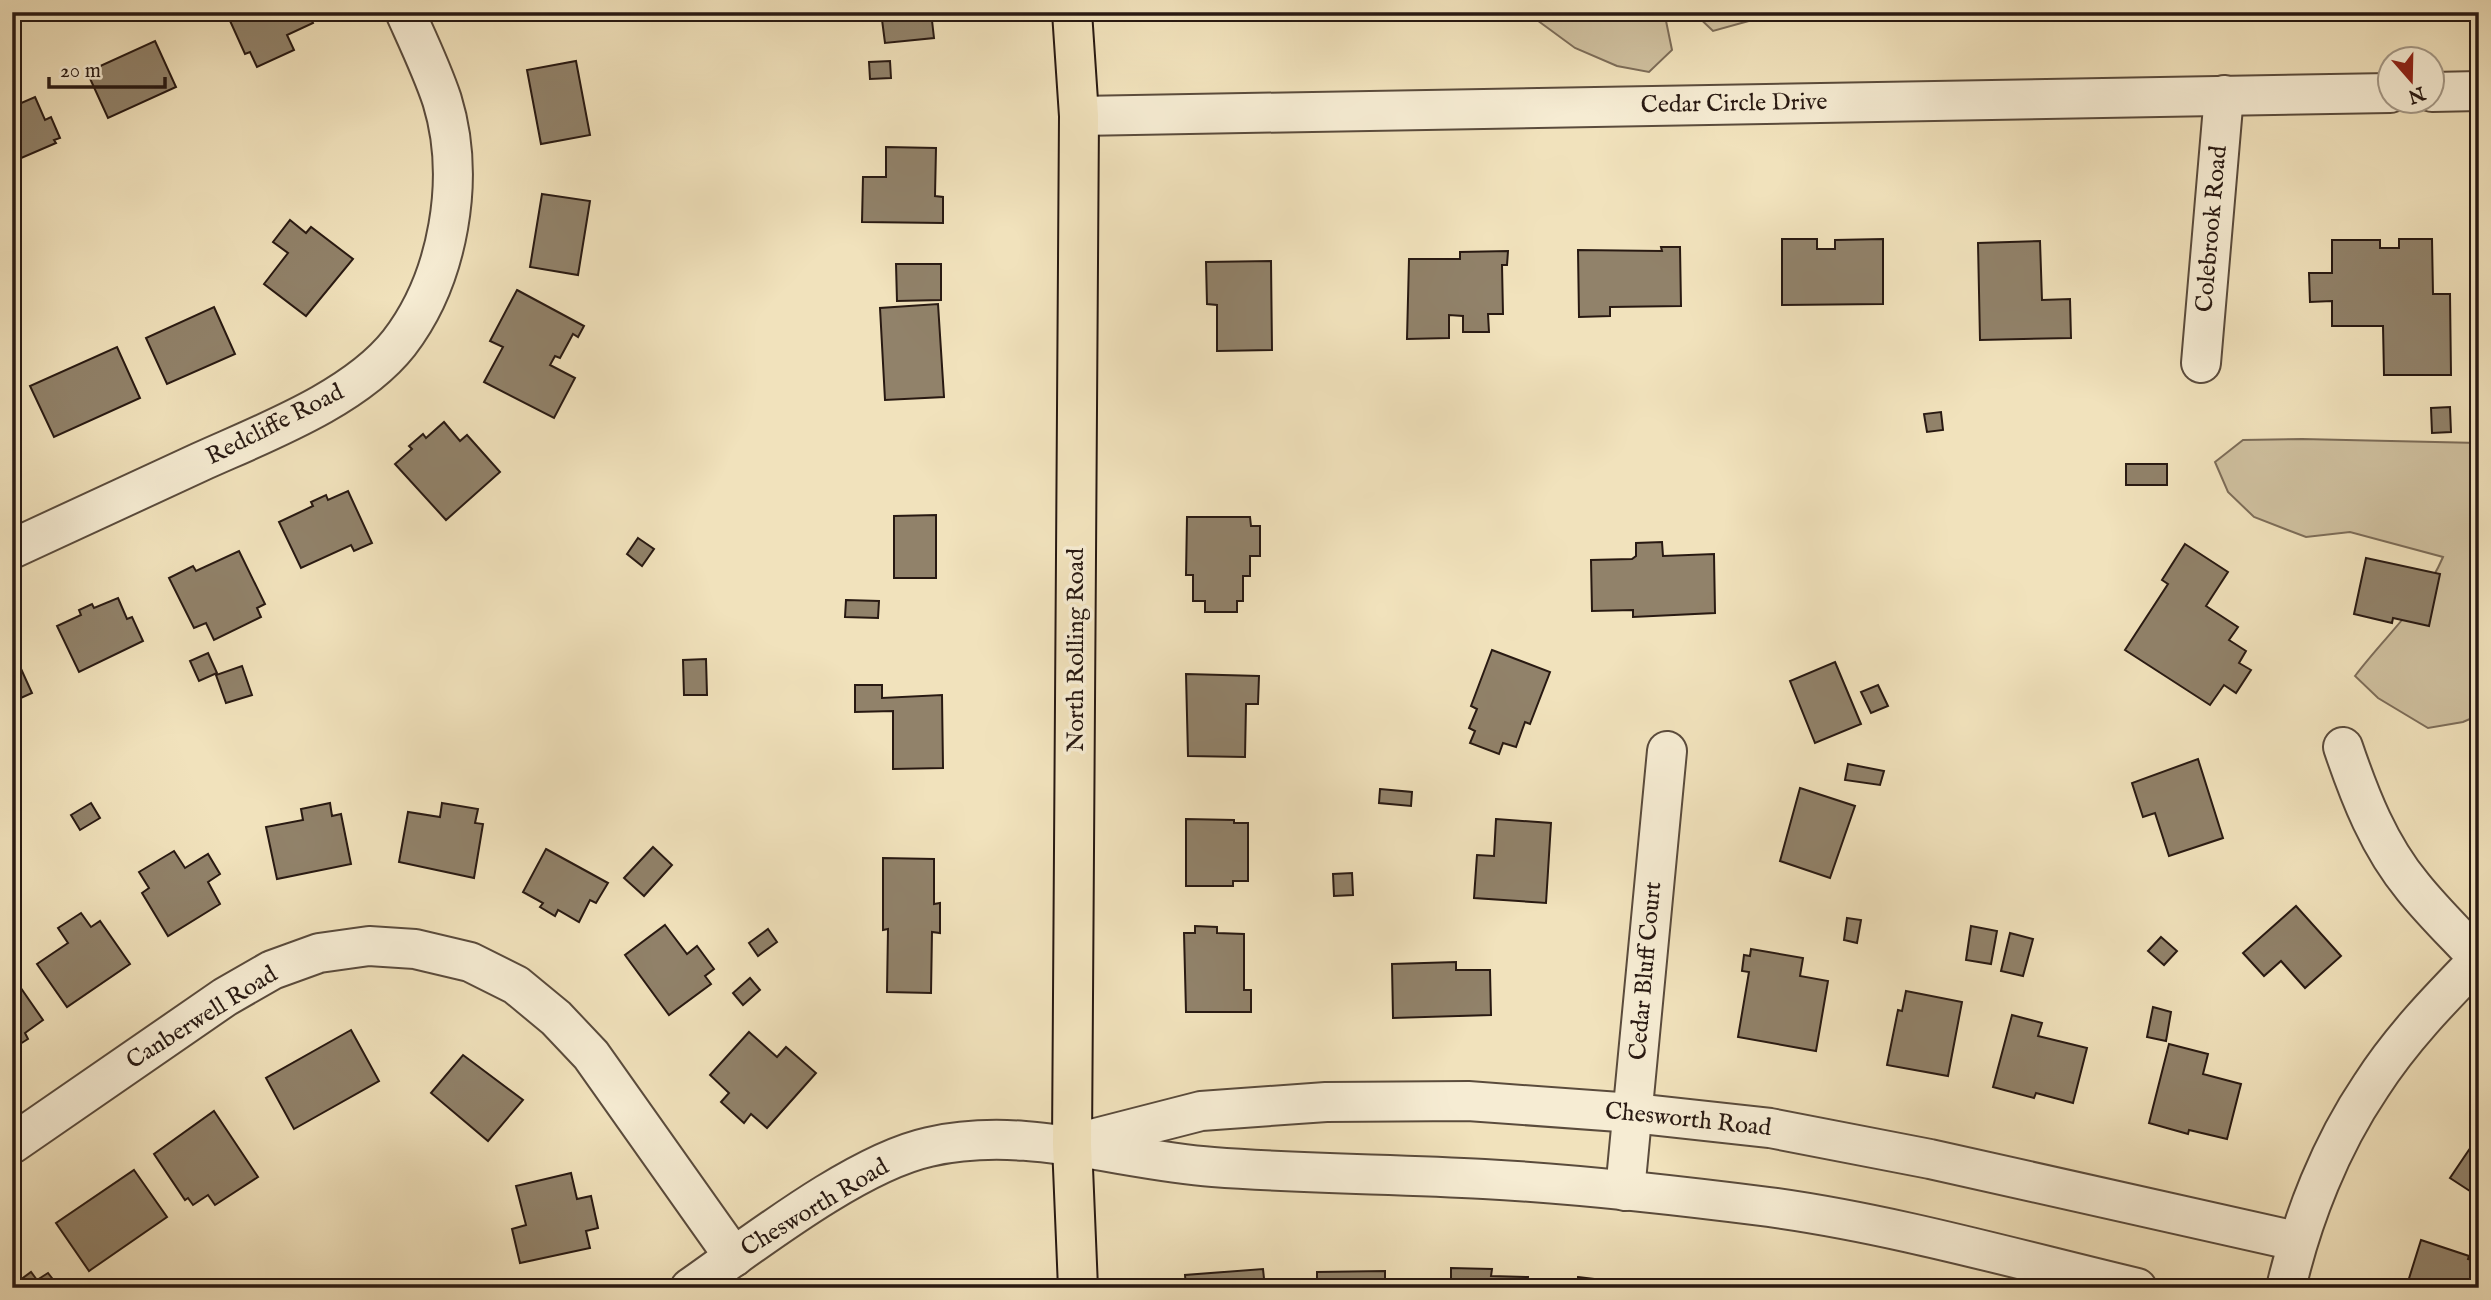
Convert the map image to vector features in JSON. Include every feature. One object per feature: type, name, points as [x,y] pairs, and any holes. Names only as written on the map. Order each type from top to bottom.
[{"type":"main road","name":"North Rolling Road","points":[[1072,12],[1079,116],[1072,1144],[1078,1288]]},
{"type":"street","name":"Redcliffe Road","points":[[12,549],[297,418],[353,385],[398,344],[426,298],[443,251],[451,204],[452,151],[443,102],[405,12]]},
{"type":"street","points":[[2446,92],[2479,91]]},
{"type":"street","name":"Cedar Circle Drive","points":[[1079,116],[2376,93]]},
{"type":"street","name":"Colebrook Road","points":[[2201,363],[2224,95]]},
{"type":"street","points":[[2286,1288],[2296,1241],[2336,1150],[2370,1086],[2416,1026],[2479,959],[2412,887],[2386,847],[2360,799],[2343,747]]},
{"type":"street","name":"Cedar Bluff Court","points":[[1625,1191],[1667,751]]},
{"type":"street","name":"Canberwell Road","points":[[12,1144],[225,997],[272,970],[319,953],[369,946],[415,949],[470,962],[493,973],[516,985],[556,1018],[591,1055],[734,1257]]},
{"type":"street","name":"Chesworth Road","points":[[1072,1144],[1201,1111],[1326,1102],[1468,1101],[1633,1113],[1770,1128],[1930,1159],[2296,1241]]},
{"type":"street","name":"Chesworth Road","points":[[690,1288],[863,1174],[926,1147],[975,1139],[1072,1144],[1207,1167],[1335,1176],[1485,1179],[1625,1191],[1772,1208],[1920,1236],[2137,1288]]},
{"type":"shaded area","points":[[1526,12],[1661,12],[1665,16],[1672,50],[1649,72],[1617,66],[1575,48]]},
{"type":"shaded area","points":[[1693,12],[1768,12],[1763,17],[1713,31]]},
{"type":"shaded area","points":[[2243,440],[2479,443],[2479,715],[2463,722],[2428,728],[2378,698],[2355,676],[2415,604],[2443,557],[2350,532],[2306,537],[2254,517],[2228,492],[2215,462]]},
{"type":"building","points":[[226,12],[308,12],[313,23],[287,35],[294,50],[257,67],[250,52],[245,54]]},
{"type":"building","points":[[881,12],[931,12],[934,38],[885,43]]},
{"type":"building","points":[[155,41],[176,87],[108,118],[87,72]]},
{"type":"building","points":[[576,61],[590,135],[541,144],[527,70]]},
{"type":"building","points":[[890,61],[891,78],[870,79],[869,62]]},
{"type":"building","points":[[35,97],[45,120],[51,117],[60,138],[54,140],[56,143],[12,162],[12,107]]},
{"type":"building","points":[[886,147],[936,148],[935,196],[943,197],[943,223],[862,222],[863,177],[886,177]]},
{"type":"building","points":[[542,194],[590,201],[578,275],[530,267]]},
{"type":"building","points":[[290,220],[306,233],[311,227],[353,259],[306,316],[264,284],[288,253],[273,242]]},
{"type":"building","points":[[1782,239],[1817,239],[1817,249],[1835,249],[1835,240],[1883,239],[1883,304],[1782,305]]},
{"type":"building","points":[[2399,239],[2432,239],[2433,294],[2450,294],[2451,375],[2384,375],[2383,326],[2332,326],[2332,301],[2310,302],[2309,273],[2332,273],[2332,240],[2380,240],[2380,248],[2399,248]]},
{"type":"building","points":[[2040,241],[2042,300],[2070,299],[2071,338],[1980,340],[1978,243]]},
{"type":"building","points":[[1661,247],[1680,247],[1681,306],[1610,307],[1610,316],[1579,317],[1578,250],[1662,251]]},
{"type":"building","points":[[1508,251],[1507,265],[1502,265],[1503,314],[1488,314],[1489,332],[1463,332],[1463,316],[1449,315],[1449,338],[1407,339],[1409,259],[1460,259],[1460,252]]},
{"type":"building","points":[[1271,261],[1272,350],[1217,351],[1217,305],[1207,304],[1206,262]]},
{"type":"building","points":[[896,264],[941,264],[941,300],[897,301]]},
{"type":"building","points":[[517,290],[584,326],[578,337],[573,334],[560,358],[555,356],[550,365],[575,378],[554,418],[484,382],[503,347],[490,341]]},
{"type":"building","points":[[938,304],[944,397],[885,400],[880,308]]},
{"type":"building","points":[[214,307],[235,354],[167,384],[146,338]]},
{"type":"building","points":[[117,347],[140,398],[54,437],[30,386]]},
{"type":"building","points":[[2450,407],[2451,432],[2432,433],[2431,408]]},
{"type":"building","points":[[1941,412],[1943,430],[1927,432],[1924,414]]},
{"type":"building","points":[[444,422],[460,441],[467,435],[500,472],[446,520],[395,464],[412,449],[409,446],[423,434],[426,438]]},
{"type":"building","points":[[2126,464],[2167,464],[2167,485],[2126,485]]},
{"type":"building","points":[[348,491],[372,543],[354,551],[351,545],[301,568],[279,522],[313,506],[311,502],[326,495],[328,500]]},
{"type":"building","points":[[936,515],[936,578],[894,578],[894,516]]},
{"type":"building","points":[[1187,517],[1250,517],[1251,526],[1260,526],[1260,556],[1250,556],[1250,576],[1243,576],[1243,601],[1237,601],[1237,612],[1205,612],[1205,601],[1193,601],[1193,575],[1186,575]]},
{"type":"building","points":[[638,538],[654,549],[642,566],[627,554]]},
{"type":"building","points":[[1662,542],[1663,556],[1714,554],[1715,613],[1633,617],[1633,610],[1592,611],[1591,560],[1632,559],[1636,556],[1636,543]]},
{"type":"building","points":[[2185,544],[2228,572],[2206,606],[2238,627],[2229,640],[2246,651],[2239,663],[2251,670],[2236,693],[2224,685],[2210,705],[2125,650],[2168,584],[2162,580]]},
{"type":"building","points":[[239,551],[265,604],[257,608],[261,617],[214,640],[206,623],[194,628],[169,578],[193,566],[196,571]]},
{"type":"building","points":[[2366,558],[2440,574],[2429,626],[2393,618],[2392,623],[2354,614]]},
{"type":"building","points":[[118,598],[127,619],[132,617],[143,641],[79,672],[57,626],[81,615],[79,610],[92,604],[94,608]]},
{"type":"building","points":[[846,600],[879,601],[878,618],[845,617]]},
{"type":"building","points":[[12,649],[32,693],[12,702]]},
{"type":"building","points":[[1492,650],[1550,672],[1530,724],[1525,722],[1516,747],[1503,743],[1499,754],[1470,743],[1475,731],[1469,728],[1477,709],[1471,706]]},
{"type":"building","points":[[208,653],[217,673],[199,681],[190,661]]},
{"type":"building","points":[[706,659],[707,695],[684,695],[683,660]]},
{"type":"building","points":[[1835,662],[1861,724],[1815,743],[1790,681]]},
{"type":"building","points":[[242,666],[252,695],[226,703],[216,675]]},
{"type":"building","points":[[1186,674],[1259,676],[1258,704],[1246,704],[1245,757],[1188,756]]},
{"type":"building","points":[[855,685],[882,685],[882,698],[942,695],[943,768],[893,769],[893,711],[855,712]]},
{"type":"building","points":[[1878,685],[1888,706],[1871,713],[1861,692]]},
{"type":"building","points":[[2198,759],[2223,838],[2169,856],[2155,813],[2143,817],[2132,783]]},
{"type":"building","points":[[1848,764],[1884,771],[1880,785],[1845,780]]},
{"type":"building","points":[[1800,788],[1855,806],[1830,878],[1780,861]]},
{"type":"building","points":[[1380,789],[1412,792],[1411,806],[1379,803]]},
{"type":"building","points":[[91,803],[100,818],[80,830],[71,815]]},
{"type":"building","points":[[330,803],[332,816],[341,814],[351,864],[277,879],[266,827],[303,820],[301,809]]},
{"type":"building","points":[[442,803],[478,809],[475,823],[483,824],[474,878],[399,862],[408,812],[440,817]]},
{"type":"building","points":[[1186,819],[1248,823],[1248,881],[1233,881],[1233,886],[1186,886]]},
{"type":"building","points":[[1496,819],[1551,823],[1546,903],[1474,898],[1477,855],[1494,856]]},
{"type":"building","points":[[653,847],[672,865],[644,896],[624,878]]},
{"type":"building","points":[[546,849],[608,883],[596,903],[590,900],[579,922],[558,910],[555,916],[540,907],[543,903],[523,892]]},
{"type":"building","points":[[174,851],[185,868],[208,854],[220,874],[208,882],[220,904],[168,936],[142,893],[149,888],[139,872]]},
{"type":"building","points":[[883,858],[934,859],[934,904],[940,903],[940,933],[932,932],[931,993],[887,992],[888,929],[883,930]]},
{"type":"building","points":[[1352,873],[1353,895],[1334,896],[1333,874]]},
{"type":"building","points":[[2296,906],[2341,956],[2305,988],[2281,961],[2264,976],[2243,953]]},
{"type":"building","points":[[81,913],[91,927],[100,921],[130,964],[67,1007],[37,964],[68,943],[58,928]]},
{"type":"building","points":[[1847,918],[1861,920],[1857,943],[1844,940]]},
{"type":"building","points":[[665,925],[687,954],[697,946],[714,969],[705,976],[711,984],[669,1015],[625,955]]},
{"type":"building","points":[[1195,926],[1217,927],[1217,933],[1244,934],[1244,990],[1251,990],[1251,1012],[1186,1012],[1184,933],[1195,933]]},
{"type":"building","points":[[1971,926],[1997,931],[1991,964],[1966,960]]},
{"type":"building","points":[[768,929],[777,942],[758,956],[749,943]]},
{"type":"building","points":[[2010,933],[2033,939],[2023,976],[2001,971]]},
{"type":"building","points":[[2161,937],[2177,951],[2164,965],[2148,951]]},
{"type":"building","points":[[1751,949],[1803,958],[1800,976],[1828,981],[1816,1051],[1738,1037],[1749,972],[1742,971],[1744,955],[1750,956]]},
{"type":"building","points":[[1456,962],[1456,970],[1490,970],[1491,1015],[1393,1018],[1392,964]]},
{"type":"building","points":[[750,978],[760,990],[743,1005],[733,993]]},
{"type":"building","points":[[16,981],[43,1020],[25,1033],[28,1039],[12,1049],[12,984]]},
{"type":"building","points":[[1906,991],[1962,1002],[1948,1076],[1887,1065],[1898,1010],[1902,1011]]},
{"type":"building","points":[[2153,1007],[2171,1012],[2166,1041],[2147,1037]]},
{"type":"building","points":[[2012,1015],[2042,1023],[2038,1036],[2087,1048],[2073,1103],[2036,1093],[2034,1098],[1993,1087]]},
{"type":"building","points":[[351,1030],[379,1081],[294,1129],[266,1078]]},
{"type":"building","points":[[749,1032],[777,1057],[786,1047],[816,1073],[767,1128],[751,1114],[744,1123],[721,1102],[729,1093],[710,1075]]},
{"type":"building","points":[[2169,1044],[2208,1054],[2203,1074],[2241,1084],[2227,1139],[2189,1130],[2188,1134],[2149,1123]]},
{"type":"building","points":[[463,1055],[523,1100],[488,1141],[431,1093]]},
{"type":"building","points":[[214,1111],[258,1177],[215,1205],[208,1195],[193,1205],[188,1198],[185,1200],[154,1154]]},
{"type":"building","points":[[2479,1135],[2479,1197],[2450,1178]]},
{"type":"building","points":[[134,1170],[167,1217],[89,1271],[56,1223]]},
{"type":"building","points":[[571,1173],[577,1199],[591,1196],[598,1228],[586,1231],[590,1248],[520,1263],[512,1229],[526,1225],[516,1186]]},
{"type":"building","points":[[2421,1240],[2479,1262],[2479,1288],[2406,1288]]},
{"type":"building","points":[[12,1268],[20,1280],[31,1272],[37,1280],[48,1273],[55,1282],[47,1288],[12,1288]]},
{"type":"building","points":[[1451,1268],[1492,1269],[1491,1276],[1528,1277],[1527,1288],[1451,1288]]},
{"type":"building","points":[[1263,1269],[1265,1288],[1186,1288],[1185,1275]]},
{"type":"building","points":[[1385,1271],[1385,1288],[1317,1288],[1317,1272]]},
{"type":"building","points":[[1578,1277],[1651,1286],[1651,1288],[1577,1288]]}]
